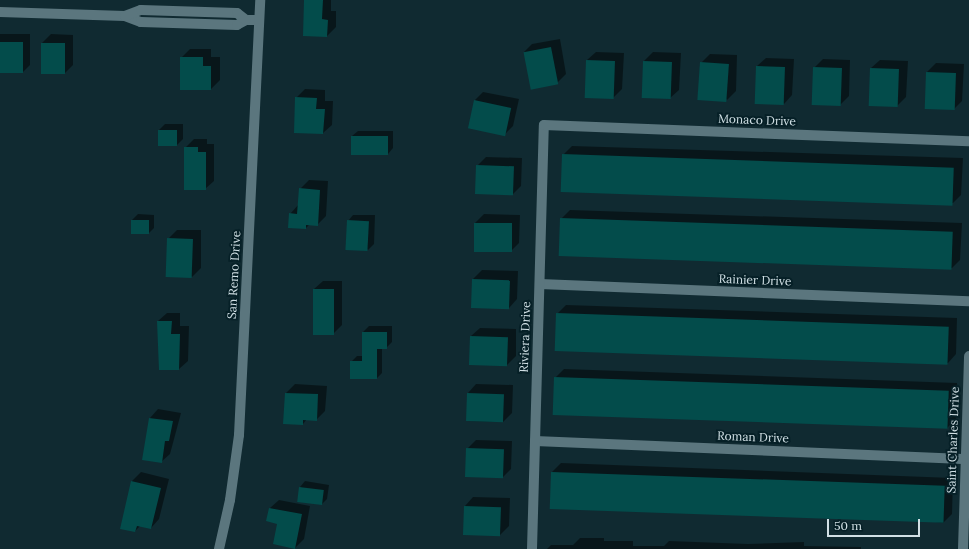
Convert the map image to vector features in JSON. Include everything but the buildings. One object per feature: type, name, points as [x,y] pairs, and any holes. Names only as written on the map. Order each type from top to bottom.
[{"type":"street","name":"San Remo Drive","points":[[219,549],[230,500],[239,435],[260,0]]},
{"type":"street","points":[[0,12],[125,16],[141,22],[237,25],[246,20],[259,20]]},
{"type":"street","name":"Monaco Drive","points":[[544,125],[969,141]]},
{"type":"street","name":"Riviera Drive","points":[[532,549],[544,125]]},
{"type":"street","name":"Rainier Drive","points":[[540,284],[969,301]]},
{"type":"street","name":"Saint Charles Drive","points":[[962,549],[967,459],[969,356]]},
{"type":"street","name":"Roman Drive","points":[[535,441],[967,459]]}]
